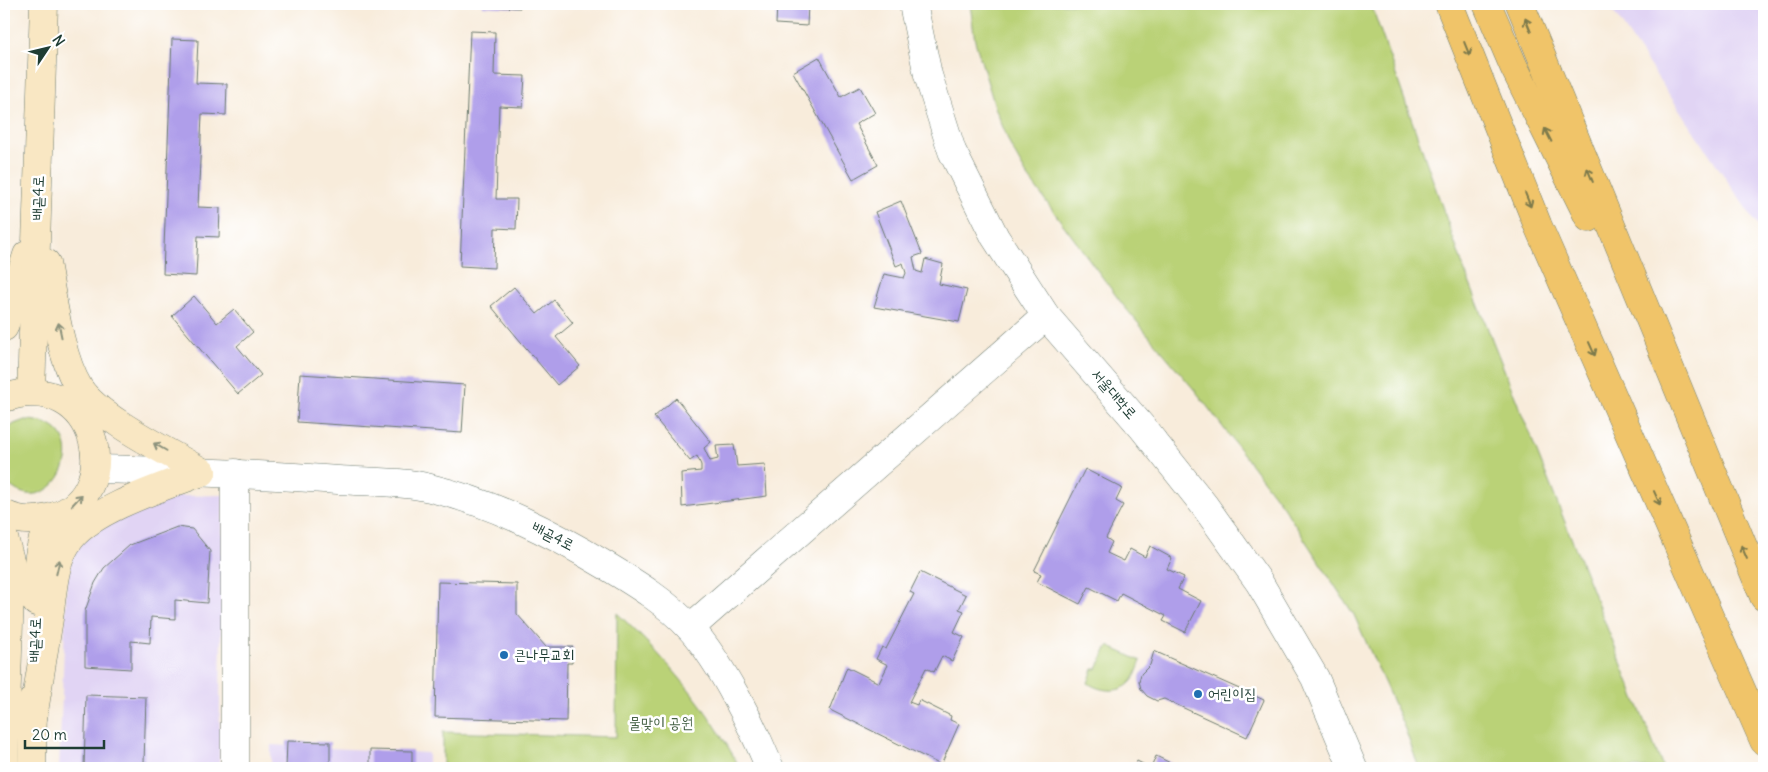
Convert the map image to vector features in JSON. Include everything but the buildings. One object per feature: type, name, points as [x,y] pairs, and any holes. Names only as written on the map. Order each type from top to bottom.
[{"type":"highway","points":[[1449,4],[1542,235],[1764,741]]},
{"type":"highway","points":[[1487,4],[1514,67],[1687,414]]},
{"type":"highway","points":[[1520,4],[1687,414],[1764,597]]},
{"type":"main road","name":"배곧4로","points":[[31,392],[44,4]]},
{"type":"main road","points":[[4,327],[37,222]]},
{"type":"main road","points":[[37,222],[67,361],[79,388],[95,406],[113,420],[202,472]]},
{"type":"main road","points":[[4,398],[21,392],[42,392],[62,399],[78,412],[90,429],[95,449],[95,470],[87,489],[74,505],[56,516],[34,521],[13,518],[4,514]]},
{"type":"main road","points":[[33,718],[54,581],[60,555],[72,537],[89,523],[114,508],[202,472]]},
{"type":"main road","name":"배곧4로","points":[[32,768],[36,588],[41,542],[46,527],[56,516]]},
{"type":"main road","name":"배곧4로","points":[[4,538],[11,564],[4,768]]},
{"type":"street","name":"서울대학로","points":[[913,4],[928,75],[952,151],[995,237],[1046,316],[1179,474],[1259,582],[1315,678],[1353,768]]},
{"type":"street","points":[[690,628],[1046,316]]},
{"type":"street","name":"배곧4로","points":[[95,470],[235,472],[428,487],[497,508],[564,540],[631,580],[662,603],[690,628],[719,669],[747,720],[770,768]]},
{"type":"street","points":[[235,472],[235,768]]},
{"type":"shaded area","points":[[1608,4],[1764,4],[1764,235]]},
{"type":"shaded area","points":[[223,495],[219,768],[59,768],[67,575],[71,551],[141,497]]},
{"type":"shaded area","points":[[271,745],[428,753],[428,768],[271,768]]},
{"type":"green space","points":[[970,4],[1371,4],[1464,269],[1663,768],[1419,768],[1405,729],[1354,615],[1282,505],[1197,393],[1123,305],[1028,177],[1011,147],[996,110],[975,41]]},
{"type":"green space","points":[[25,420],[49,425],[63,437],[67,453],[63,470],[53,485],[39,493],[22,493],[4,480],[4,432],[14,424]]},
{"type":"green space","name":"물맞이 공원","points":[[617,613],[654,649],[685,685],[713,723],[740,768],[443,768],[443,732],[616,737]]},
{"type":"green space","points":[[1108,646],[1141,661],[1132,681],[1120,689],[1103,689],[1088,683],[1093,669],[1097,669]]},
{"type":"place","name":"큰나무교회","points":[[504,655]]},
{"type":"place","name":"어린이집","points":[[1198,694]]}]
